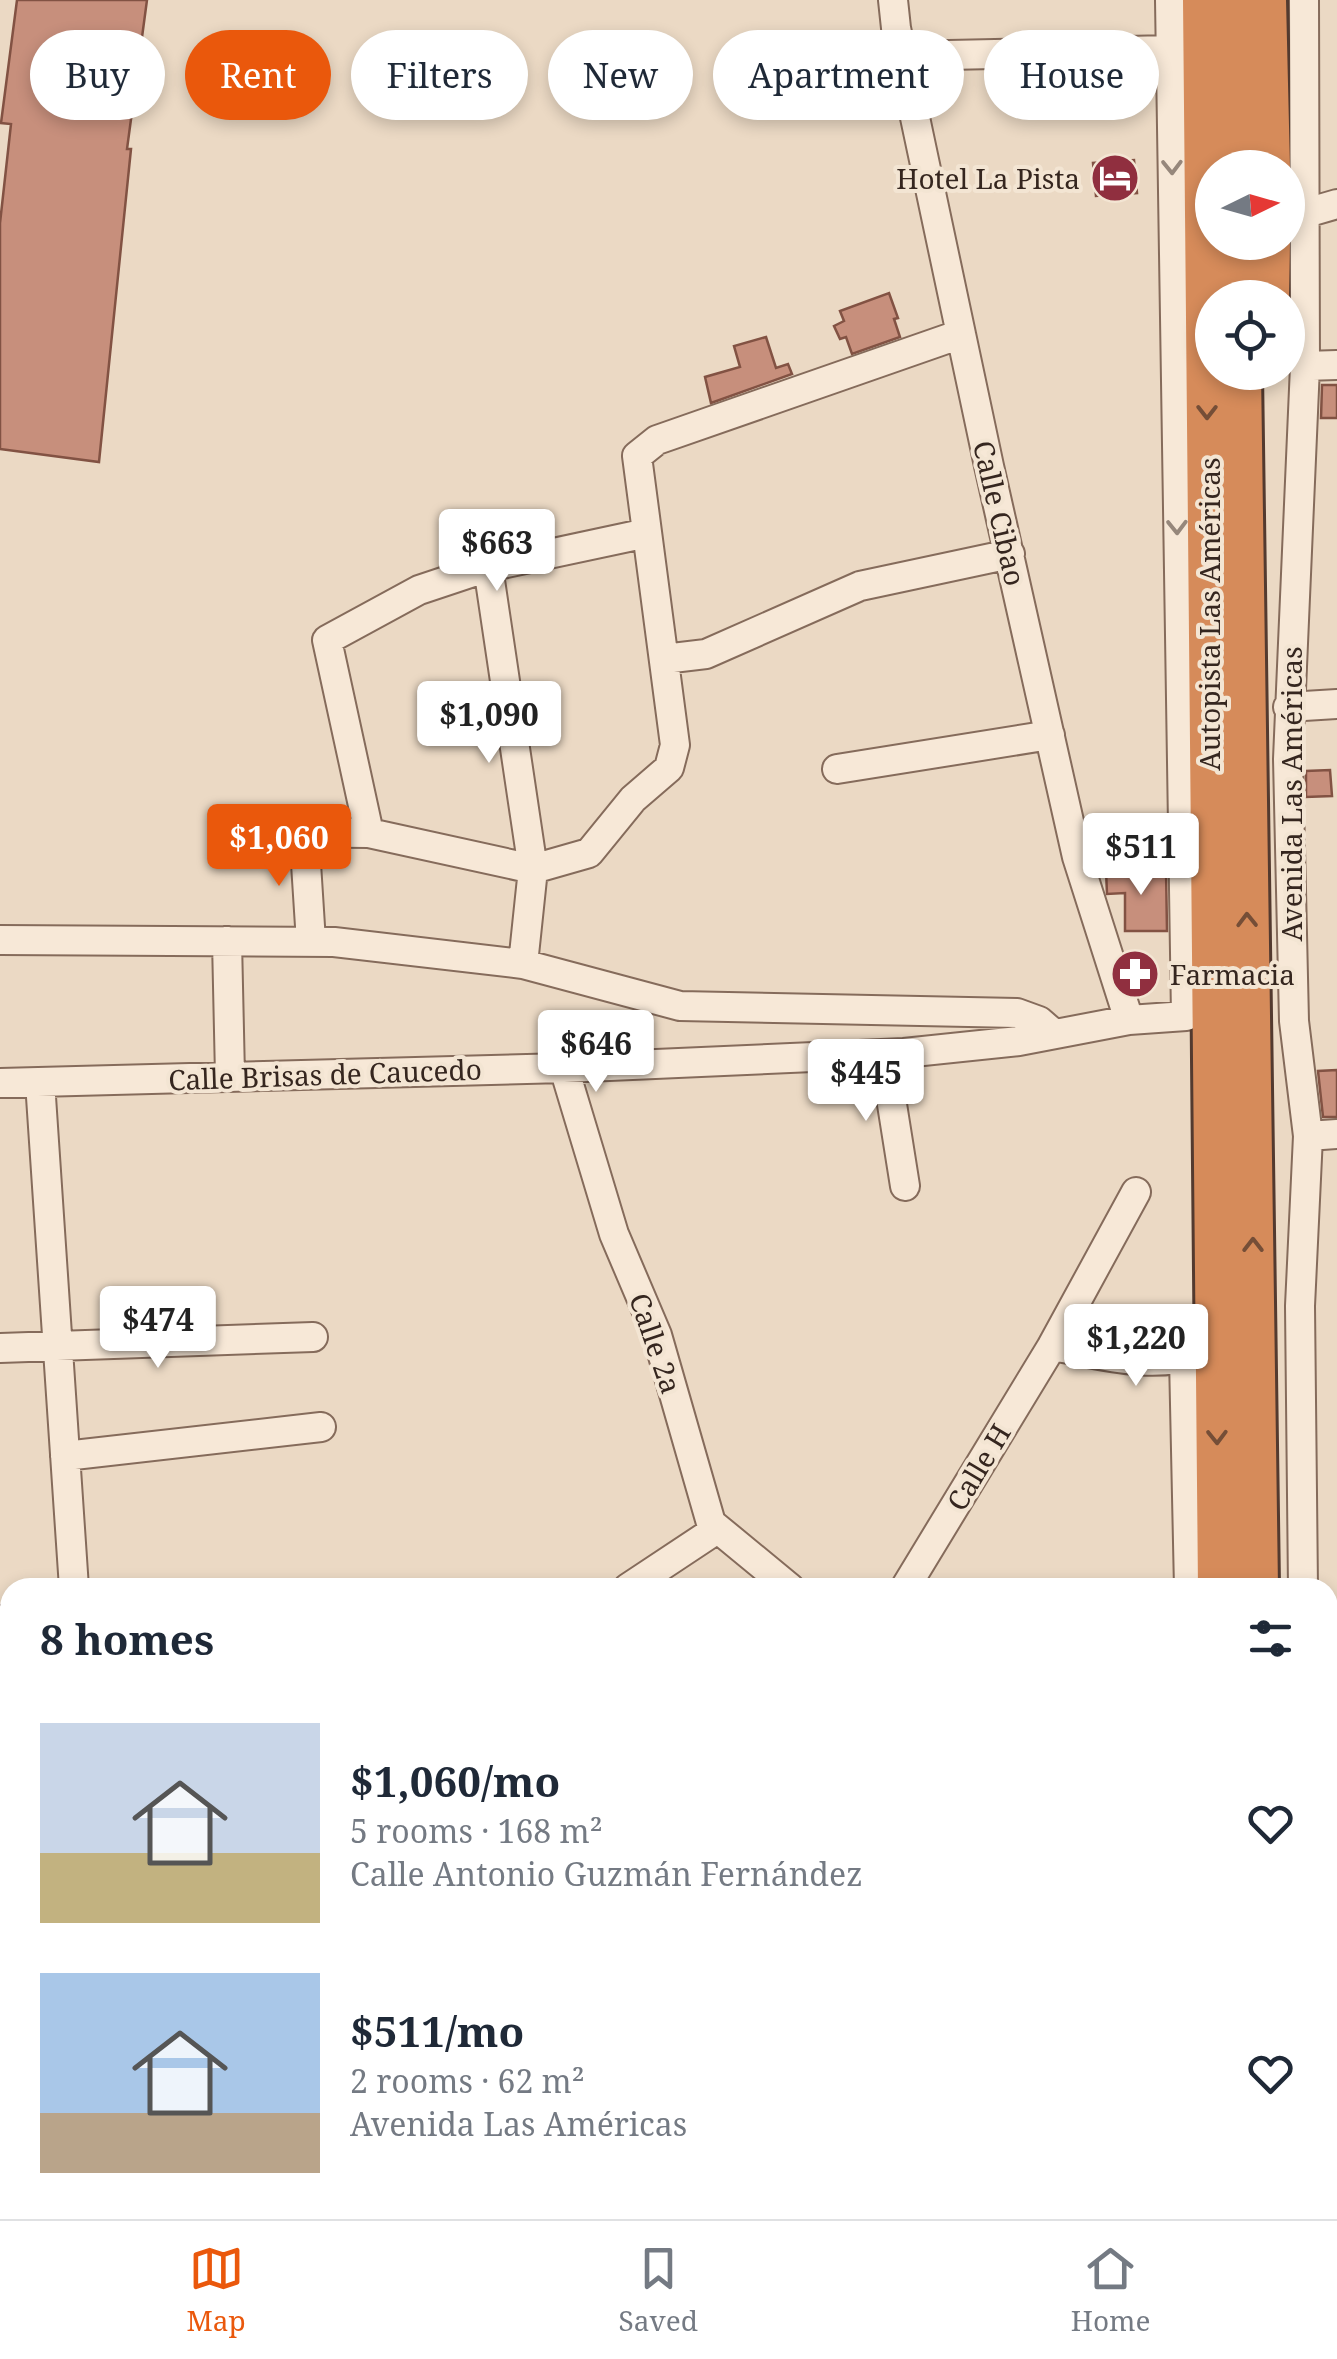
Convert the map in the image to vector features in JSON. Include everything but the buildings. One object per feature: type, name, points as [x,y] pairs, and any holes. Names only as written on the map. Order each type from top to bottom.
[{"type":"highway","name":"Autopista Las Américas","points":[[1204,0],[1214,1221],[1200,1353],[1218,1578]]},
{"type":"highway","points":[[1233,0],[1236,150]]},
{"type":"highway","points":[[1265,0],[1269,150]]},
{"type":"highway","name":"Autopista Las Américas","points":[[1240,390],[1256,1578]]},
{"type":"highway","points":[[1244,678],[1263,390]]},
{"type":"highway","points":[[1186,1016],[1214,1221]]},
{"type":"street","name":"Calle Cibao","points":[[893,0],[898,30]]},
{"type":"street","points":[[1170,0],[1186,1016]]},
{"type":"street","name":"Avenida Las Américas","points":[[1304,0],[1305,366]]},
{"type":"street","points":[[964,55],[1170,50]]},
{"type":"street","name":"Calle Cibao","points":[[916,120],[1077,857],[1129,1020]]},
{"type":"street","points":[[1306,213],[1337,204]]},
{"type":"street","points":[[250,832],[369,833],[533,869],[589,853],[633,799],[668,768],[675,744],[637,456],[657,440],[961,334]]},
{"type":"street","points":[[1305,366],[1337,365]]},
{"type":"street","name":"Avenida Las Américas","points":[[1303,1578],[1300,1306],[1308,1136],[1290,943],[1288,708],[1304,390]]},
{"type":"street","points":[[369,833],[327,640],[419,590],[488,567],[647,533]]},
{"type":"street","points":[[664,659],[706,654],[860,586],[1010,554]]},
{"type":"street","points":[[488,567],[511,697],[533,869],[523,964]]},
{"type":"street","points":[[1288,708],[1337,704]]},
{"type":"street","points":[[837,768],[1050,735]]},
{"type":"street","points":[[304,832],[311,942]]},
{"type":"street","points":[[0,940],[311,942],[523,964],[680,1006],[1017,1012],[1040,1021],[1053,1033]]},
{"type":"street","points":[[227,942],[230,1076]]},
{"type":"street","name":"Calle Brisas de Caucedo","points":[[0,1082],[564,1068],[884,1054],[1020,1041],[1129,1020],[1186,1016]]},
{"type":"street","points":[[884,1054],[905,1186]]},
{"type":"street","name":"Calle 2a","points":[[564,1068],[614,1234],[657,1335],[702,1497],[716,1529]]},
{"type":"street","points":[[40,1082],[73,1578]]},
{"type":"street","points":[[1308,1136],[1337,1134]]},
{"type":"street","name":"Calle H","points":[[911,1578],[1052,1346],[1136,1192]]},
{"type":"street","points":[[0,1348],[313,1336]]},
{"type":"street","points":[[1052,1346],[1145,1362],[1200,1353],[1189,1578]]},
{"type":"street","points":[[65,1456],[321,1427]]},
{"type":"street","points":[[643,1578],[716,1529],[777,1578]]},
{"type":"place","name":"Hotel La Pista","points":[[1115,178]]},
{"type":"place","name":"Farmacia","points":[[1135,974]]}]
